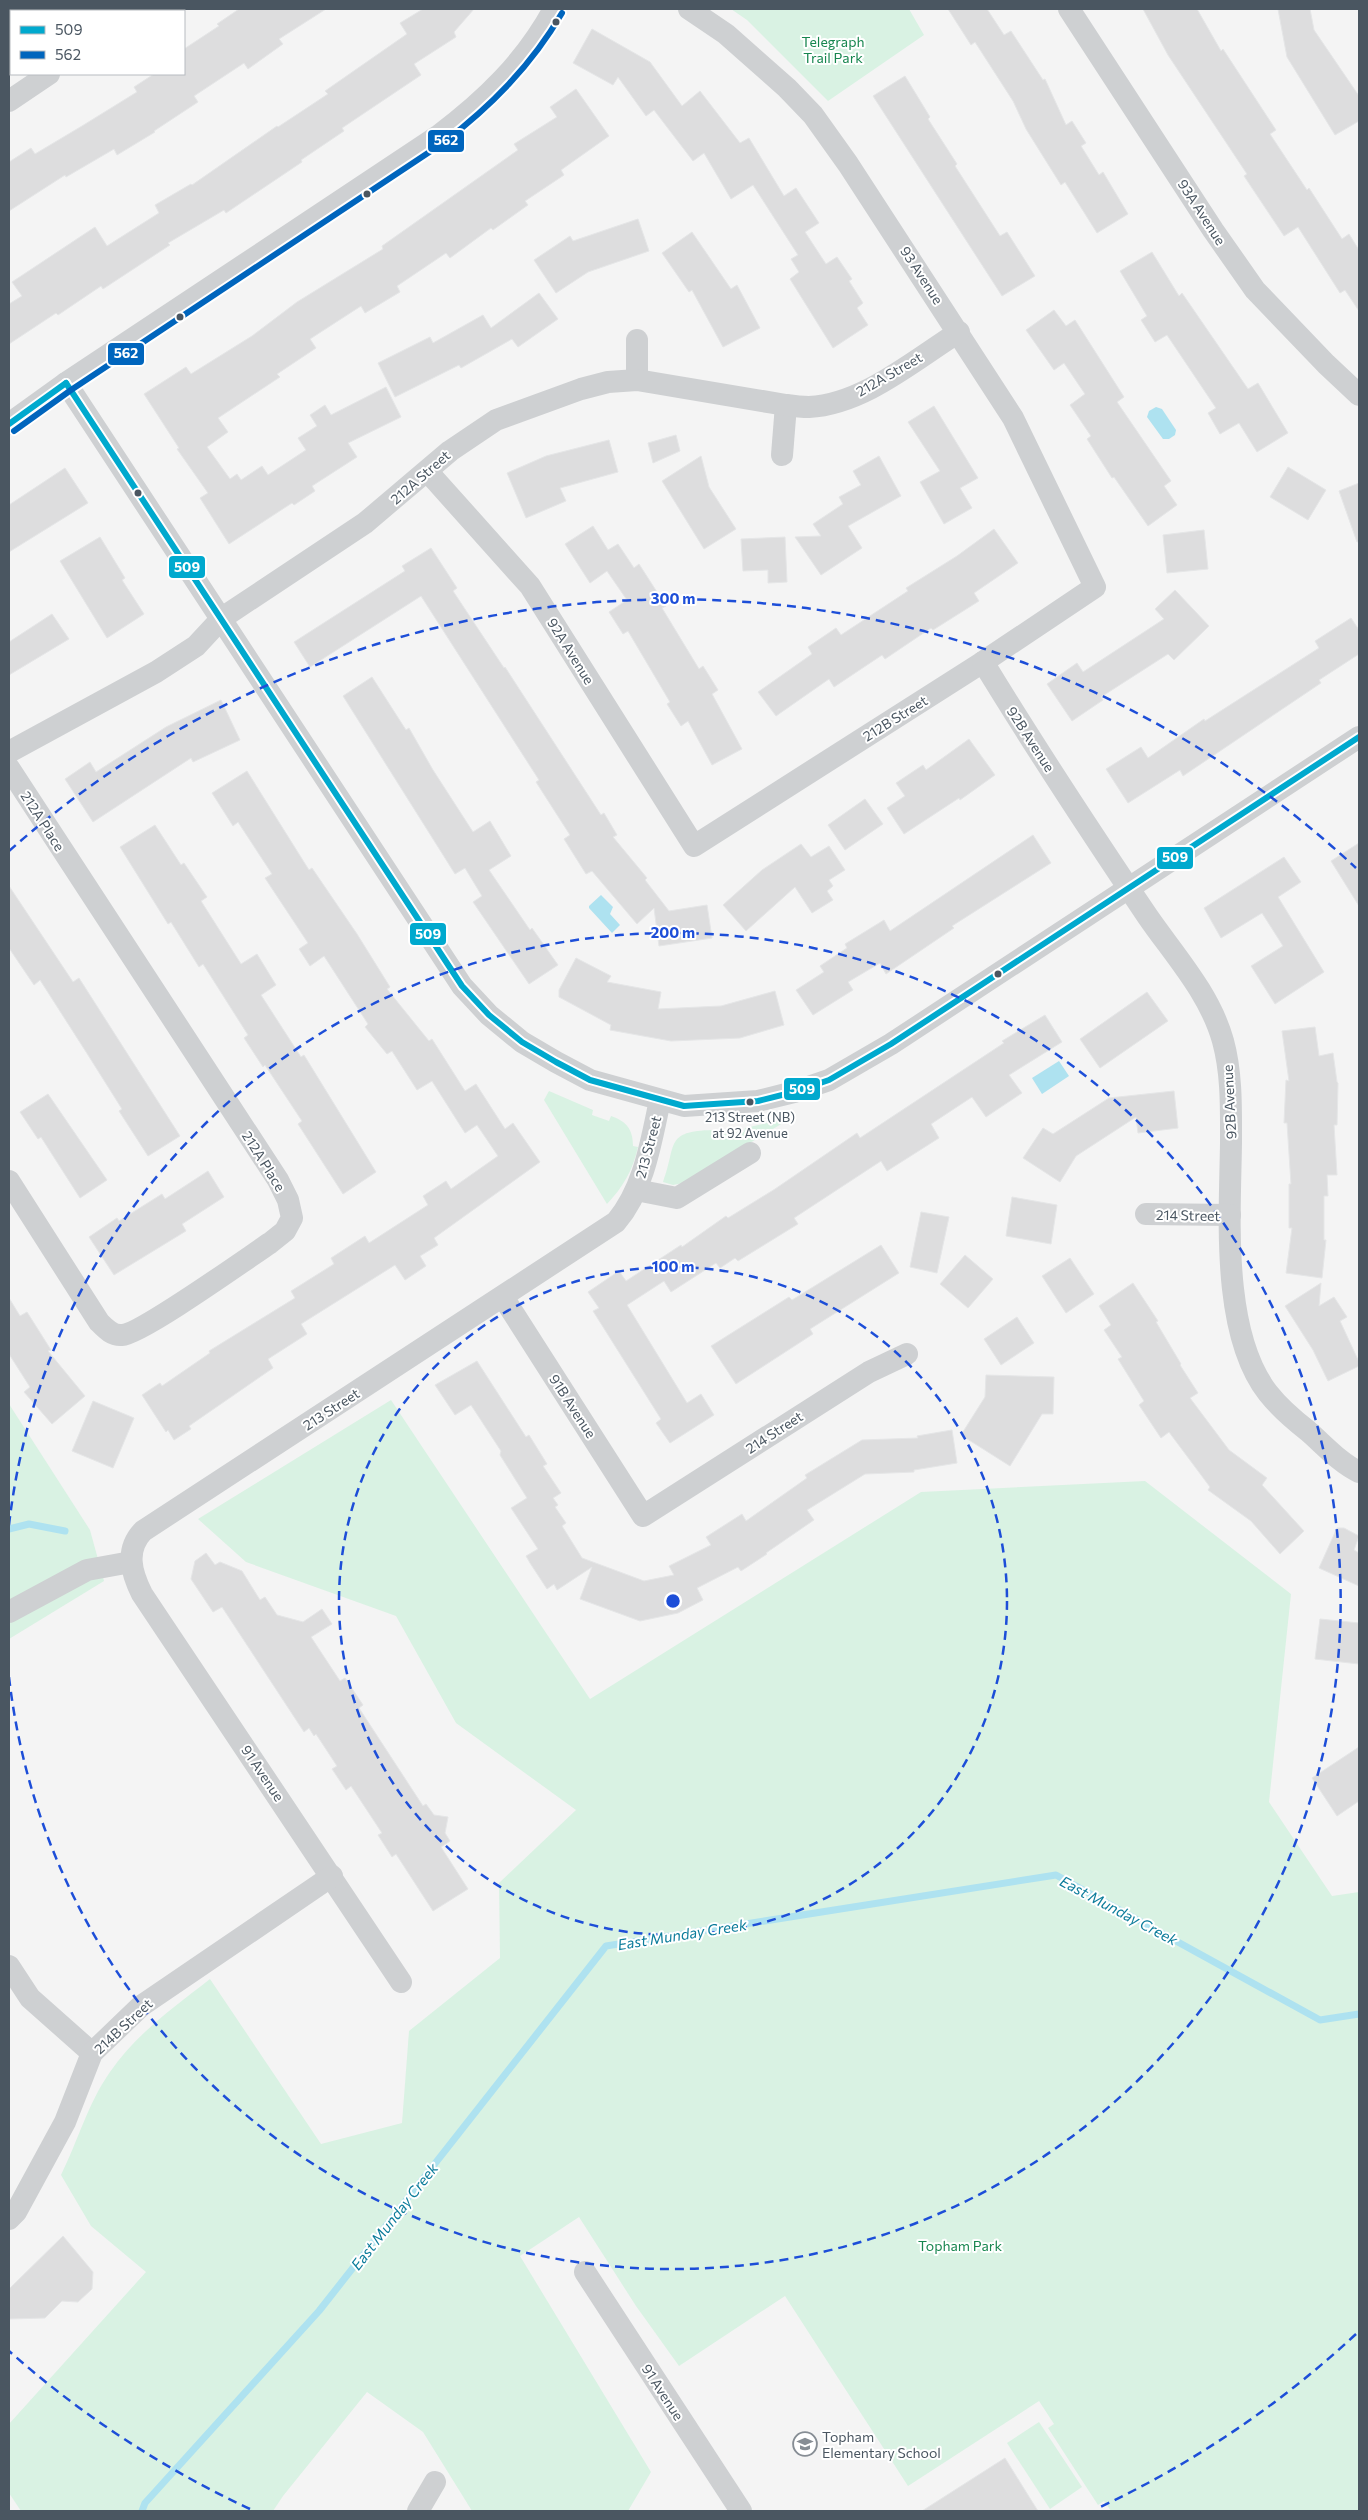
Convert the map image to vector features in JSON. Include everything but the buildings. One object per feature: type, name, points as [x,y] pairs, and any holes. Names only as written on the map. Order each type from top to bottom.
[{"type":"street","points":[[9,424],[66,383],[452,126],[482,101],[511,71],[538,39],[554,9]]},
{"type":"street","name":"93 Avenue","points":[[689,9],[726,34],[755,58],[812,115],[872,199],[1014,418],[1095,587]]},
{"type":"street","name":"93A Avenue","points":[[1069,9],[1213,230],[1255,290],[1326,364],[1359,395]]},
{"type":"street","points":[[9,101],[48,75]]},
{"type":"street","name":"212A Street","points":[[222,618],[365,523],[466,439],[496,420],[581,389],[608,382],[638,380],[786,405],[816,406],[861,392],[959,332]]},
{"type":"street","points":[[637,340],[638,380]]},
{"type":"street","points":[[66,383],[462,986],[496,1020],[522,1042],[539,1052],[590,1080],[660,1100]]},
{"type":"street","points":[[782,455],[786,405]]},
{"type":"street","name":"92A Avenue","points":[[428,472],[530,586],[694,846]]},
{"type":"street","name":"212B Street","points":[[694,846],[983,662],[1095,587]]},
{"type":"street","points":[[9,752],[156,672],[196,646],[222,618]]},
{"type":"street","name":"92B Avenue","points":[[983,662],[1130,889],[1191,977],[1214,1015],[1223,1040],[1229,1071],[1231,1100],[1230,1215],[1237,1319],[1243,1346],[1252,1368],[1268,1392],[1343,1462],[1359,1472]]},
{"type":"street","name":"213 Street","points":[[131,1562],[132,1548],[143,1530],[616,1222],[628,1207],[636,1190],[652,1137],[660,1100],[684,1106],[758,1101],[828,1080],[891,1044],[1359,737]]},
{"type":"street","name":"212A Place","points":[[9,768],[278,1180],[288,1200],[292,1218],[285,1231],[270,1243],[149,1323],[122,1335],[112,1333],[99,1322],[9,1181]]},
{"type":"street","name":"213 Street","points":[[636,1190],[677,1198],[750,1153]]},
{"type":"street","name":"214 Street","points":[[1146,1214],[1230,1215]]},
{"type":"street","name":"91B Avenue","points":[[503,1297],[643,1516]]},
{"type":"street","name":"214 Street","points":[[643,1516],[869,1372],[907,1354]]},
{"type":"street","points":[[9,1612],[86,1570],[131,1562]]},
{"type":"street","name":"91 Avenue","points":[[131,1562],[142,1594],[401,1982]]},
{"type":"street","name":"214B Street","points":[[9,2219],[16,2212],[65,2122],[92,2053],[141,2006],[332,1876]]},
{"type":"street","points":[[9,1966],[30,1998],[92,2053]]},
{"type":"street","name":"91 Avenue","points":[[585,2272],[741,2511]]},
{"type":"street","points":[[418,2511],[435,2482]]},
{"type":"green space","name":"Telegraph Trail Park","points":[[731,9],[909,9],[924,35],[828,101],[747,20]]},
{"type":"green space","points":[[549,1091],[593,1110],[592,1115],[609,1121],[611,1116],[628,1126],[632,1135],[633,1146],[638,1147],[636,1155],[627,1178],[607,1204],[544,1100]]},
{"type":"green space","points":[[793,1117],[683,1183],[673,1185],[663,1182],[675,1142],[686,1133],[713,1130],[714,1135],[744,1132],[745,1128]]},
{"type":"green space","name":"Topham Park","points":[[391,1400],[590,1699],[921,1492],[1145,1481],[1291,1594],[1269,1802],[1332,1896],[1359,1892],[1359,2511],[1111,2511],[1104,2501],[1098,2505],[1048,2428],[1054,2424],[1039,2401],[908,2486],[785,2296],[679,2366],[636,2306],[579,2217],[520,2256],[651,2472],[628,2511],[472,2511],[423,2432],[367,2392],[273,2511],[21,2511],[9,2493],[9,2424],[146,2272],[91,2226],[61,2175],[95,2096],[120,2058],[156,2022],[210,1979],[321,2144],[402,2123],[409,2031],[500,1958],[499,1883],[576,1810],[456,1723],[396,1616],[246,1562],[198,1519]]},
{"type":"green space","points":[[9,1404],[90,1530],[104,1581],[9,1639]]},
{"type":"green space","points":[[1039,2422],[1082,2487],[1050,2509],[1007,2443]]},
{"type":"water","points":[[1156,407],[1162,409],[1176,430],[1175,435],[1169,439],[1163,439],[1147,417],[1149,411]]},
{"type":"water","points":[[601,895],[613,907],[610,914],[620,925],[612,933],[589,908]]},
{"type":"water","points":[[1059,1061],[1069,1076],[1042,1094],[1032,1078]]},
{"type":"waterway","points":[[9,1529],[29,1524],[65,1531]]},
{"type":"waterway","name":"East Munday Creek","points":[[142,2511],[145,2503],[319,2311],[606,1946],[1056,1875],[1320,2020],[1359,2014]]},
{"type":"transit line","name":"562","points":[[14,431],[71,390],[443,143],[494,100],[509,84],[537,50],[562,13]]},
{"type":"transit line","name":"509","points":[[66,383],[462,986],[489,1015],[522,1042],[556,1062],[590,1080],[684,1106],[758,1101],[794,1092],[829,1080],[891,1044],[1359,737]]},
{"type":"transit line","name":"509","points":[[9,424],[66,383]]},
{"type":"place","name":"213 Street (NB) at 92 Avenue","points":[[750,1102]]},
{"type":"place","name":"Topham Elementary School","points":[[805,2444]]}]
